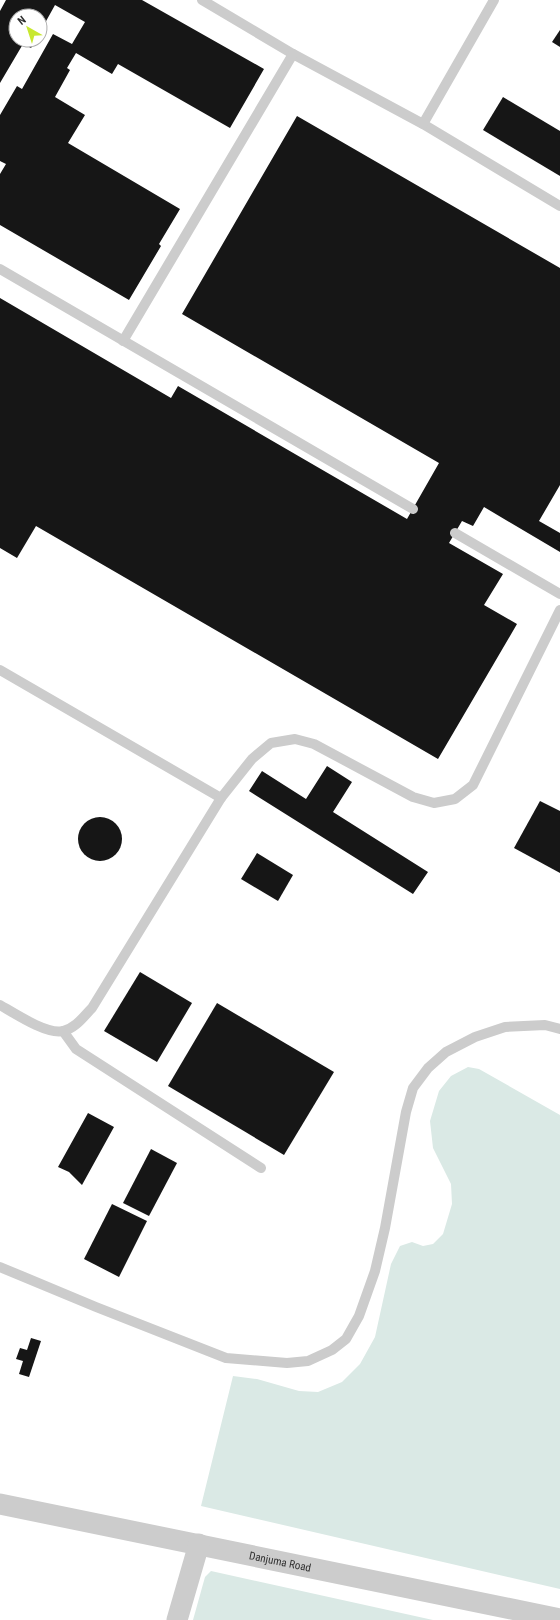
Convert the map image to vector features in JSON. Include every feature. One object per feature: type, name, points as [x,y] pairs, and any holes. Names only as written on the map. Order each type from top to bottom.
[{"type":"street","name":"Danjuma Road","points":[[0,1504],[560,1619]]},
{"type":"street","points":[[177,1620],[199,1544]]},
{"type":"lane","points":[[202,0],[293,54],[423,124],[560,206]]},
{"type":"lane","points":[[423,124],[494,0]]},
{"type":"lane","points":[[124,341],[293,54]]},
{"type":"lane","points":[[0,269],[413,509]]},
{"type":"lane","points":[[455,533],[560,594]]},
{"type":"lane","points":[[0,1005],[25,1020],[45,1029],[62,1031],[77,1024],[92,1008],[221,798],[252,759],[271,743],[295,739],[314,744],[413,797],[434,803],[455,799],[473,785],[560,610]]},
{"type":"lane","points":[[0,670],[221,798]]},
{"type":"lane","points":[[0,1267],[96,1307],[226,1358],[287,1363],[308,1361],[332,1350],[346,1339],[360,1316],[375,1271],[385,1228],[406,1112],[414,1088],[428,1068],[446,1052],[475,1037],[505,1027],[544,1025],[560,1028]]},
{"type":"lane","points":[[62,1031],[76,1049],[261,1168]]},
{"type":"shaded area","points":[[468,1067],[479,1069],[560,1115],[560,1589],[201,1506],[233,1376],[257,1379],[299,1391],[318,1392],[342,1382],[360,1364],[375,1337],[391,1264],[400,1246],[412,1242],[423,1246],[433,1244],[443,1234],[452,1204],[451,1184],[433,1148],[430,1121],[439,1091],[451,1076]]},
{"type":"shaded area","points":[[211,1571],[433,1620],[193,1620],[205,1577]]},
{"type":"building","points":[[6,0],[142,0],[264,69],[230,128],[118,64],[112,74],[76,53],[67,68],[70,70],[55,97],[85,115],[68,143],[180,209],[159,244],[161,246],[129,300],[0,225],[0,174],[6,164],[0,161],[0,115],[17,86],[22,89],[45,48],[48,48],[48,43],[53,34],[72,44],[85,22],[55,5],[48,18],[48,8],[8,8],[8,48],[21,48],[0,83],[0,11]]},
{"type":"building","points":[[560,30],[560,47],[552,42]]},
{"type":"building","points":[[503,97],[560,131],[560,176],[483,130]]},
{"type":"building","points":[[297,116],[560,268],[560,485],[539,521],[560,533],[560,552],[484,507],[473,526],[462,521],[449,543],[503,574],[484,605],[517,624],[438,759],[36,526],[17,558],[0,548],[0,298],[171,398],[178,386],[407,519],[439,463],[182,314]]},
{"type":"building","points":[[327,766],[352,782],[333,812],[428,872],[413,894],[249,791],[262,771],[306,799]]},
{"type":"building","points":[[540,801],[560,811],[560,873],[514,848]]},
{"type":"building","points":[[104,817],[116,823],[121,831],[121,847],[116,855],[108,860],[96,861],[84,855],[79,847],[78,835],[84,823],[92,818]]},
{"type":"building","points":[[257,853],[293,875],[278,901],[241,879]]},
{"type":"building","points":[[140,972],[192,1003],[157,1062],[104,1031]]},
{"type":"building","points":[[217,1003],[334,1072],[284,1155],[168,1086]]},
{"type":"building","points":[[88,1113],[114,1127],[82,1185],[69,1172],[58,1167]]},
{"type":"building","points":[[151,1149],[177,1163],[149,1216],[123,1203]]},
{"type":"building","points":[[112,1204],[147,1221],[119,1277],[84,1259]]},
{"type":"building","points":[[31,1338],[41,1341],[29,1377],[19,1374],[23,1361],[16,1359],[20,1348],[27,1350]]}]
